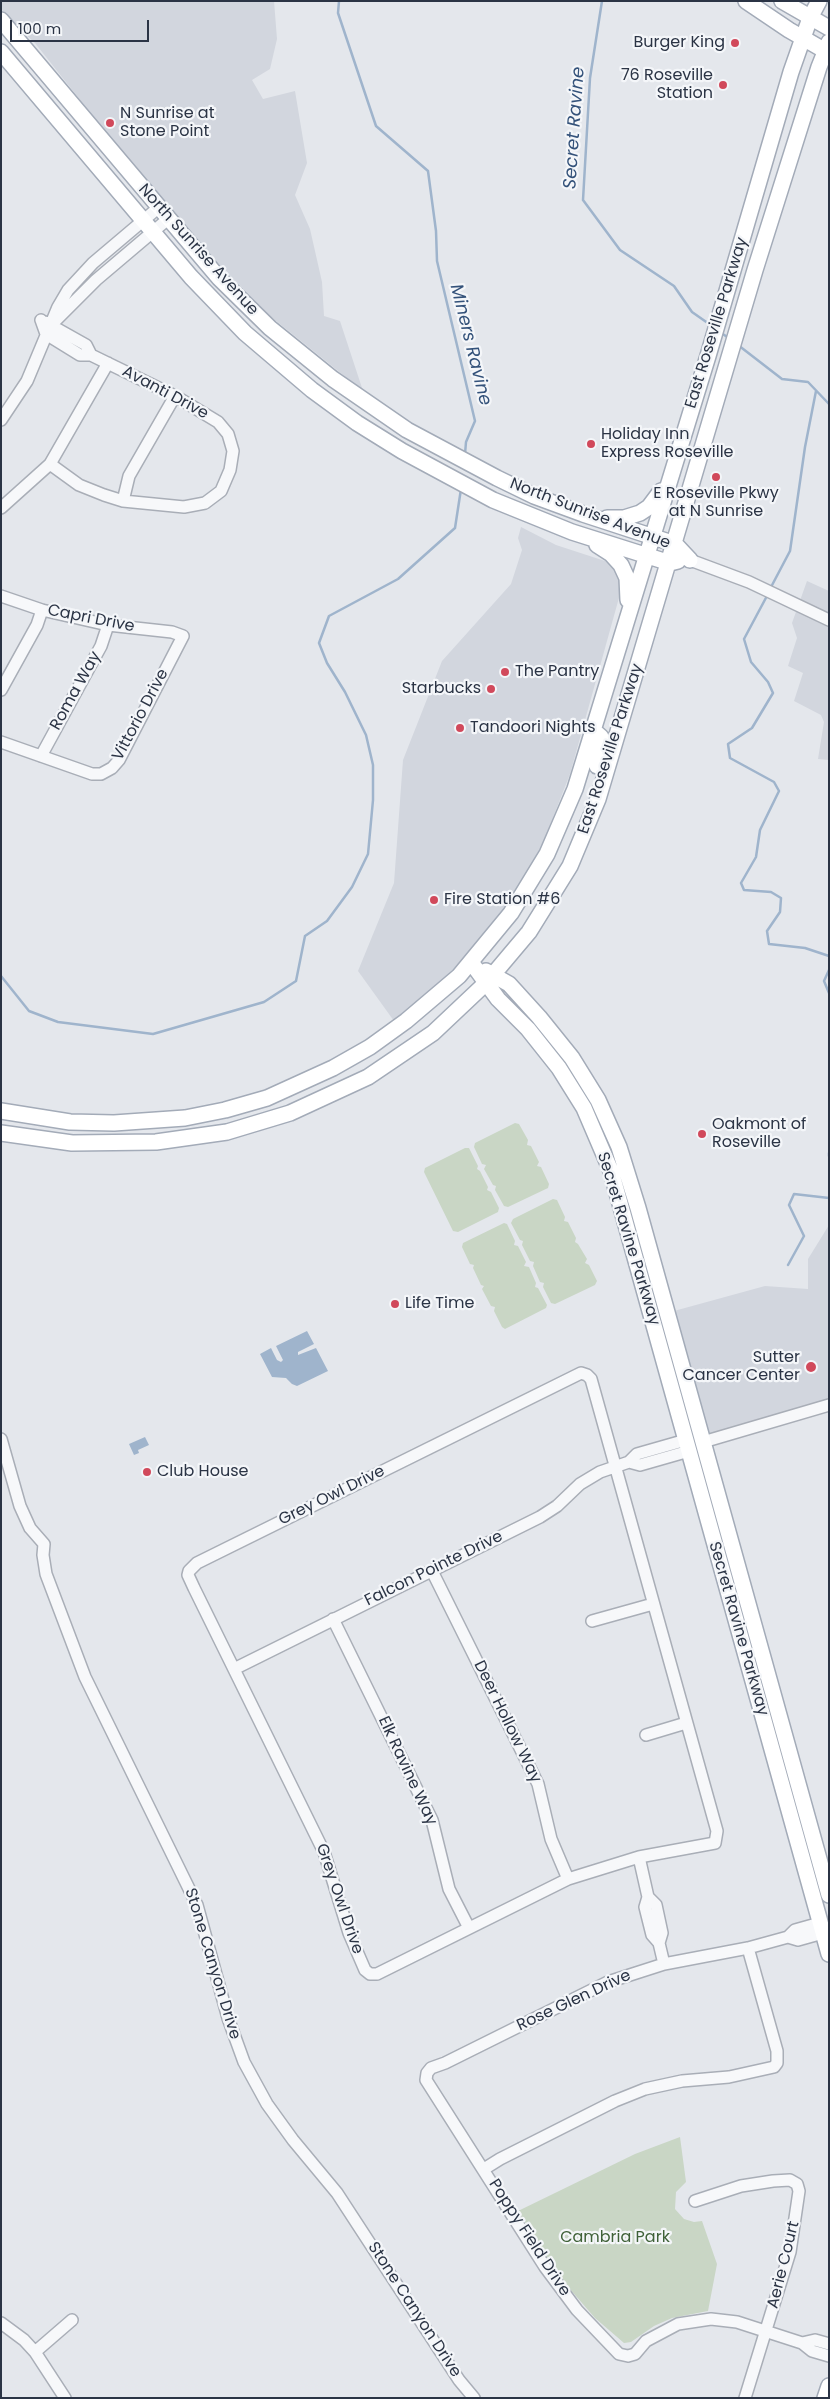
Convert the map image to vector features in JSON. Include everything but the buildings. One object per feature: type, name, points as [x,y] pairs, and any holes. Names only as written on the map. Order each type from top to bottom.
[{"type":"main road","points":[[746,1],[803,39],[827,49]]},
{"type":"main road","points":[[782,1],[829,28]]},
{"type":"main road","name":"East Roseville Parkway","points":[[2,1112],[70,1122],[114,1123],[185,1118],[225,1110],[266,1098],[318,1077],[370,1047],[425,1007],[471,962],[511,913],[547,854],[566,814],[708,356],[803,39],[810,18],[819,1]]},
{"type":"main road","name":"North Sunrise Avenue","points":[[1,20],[163,214],[224,283],[281,338],[345,388],[407,430],[534,496],[675,544],[690,560]]},
{"type":"main road","points":[[1,36],[18,41]]},
{"type":"main road","name":"East Roseville Parkway","points":[[1,1133],[72,1143],[139,1144],[201,1137],[262,1122],[322,1100],[382,1069],[433,1033],[489,979],[529,932],[570,866],[606,775],[755,270],[827,49]]},
{"type":"main road","points":[[1,51],[12,52],[18,57],[74,123],[93,131]]},
{"type":"main road","name":"North Sunrise Avenue","points":[[1,51],[152,233],[220,308],[268,354],[338,410],[402,451],[493,500],[572,532],[670,563],[690,560]]},
{"type":"main road","points":[[583,514],[613,518],[640,513],[655,501],[672,470]]},
{"type":"main road","points":[[572,532],[606,551],[621,565],[628,583],[626,621]]},
{"type":"main road","points":[[580,843],[602,750],[602,737],[593,730]]},
{"type":"main road","name":"Secret Ravine Parkway","points":[[471,962],[489,979],[498,999],[540,1043],[559,1068],[590,1122],[617,1192],[687,1446],[825,1927],[829,1954]]},
{"type":"main road","name":"Secret Ravine Parkway","points":[[489,979],[509,984],[568,1052],[591,1087],[609,1123],[631,1184],[829,1895]]},
{"type":"main road","points":[[687,1446],[703,1442]]},
{"type":"main road","points":[[825,2398],[829,2386]]},
{"type":"street","points":[[1,420],[26,381],[62,299],[79,277],[142,221],[163,214]]},
{"type":"street","points":[[49,330],[96,280],[152,233],[163,214]]},
{"type":"street","name":"Avanti Drive","points":[[49,330],[75,345],[86,345],[91,355],[175,396],[218,422],[228,434],[233,452],[230,470],[221,491],[206,503],[184,507],[123,500],[79,485],[50,464]]},
{"type":"street","points":[[1,508],[50,464],[108,363]]},
{"type":"street","points":[[123,500],[129,476],[175,396]]},
{"type":"street","points":[[690,560],[749,582],[829,620]]},
{"type":"street","name":"Capri Drive","points":[[1,596],[42,610],[108,626],[172,632],[183,636]]},
{"type":"street","points":[[1,690],[37,625],[42,610]]},
{"type":"street","name":"Roma Way","points":[[41,756],[101,646],[108,626]]},
{"type":"street","name":"Vittorio Drive","points":[[1,742],[92,774],[101,774],[112,768],[119,760],[183,636]]},
{"type":"street","name":"Grey Owl Drive","points":[[581,1373],[591,1379],[653,1604],[717,1831],[715,1842],[639,1857],[568,1879],[377,1974],[365,1970],[346,1923],[335,1882],[324,1852],[188,1575],[192,1565],[581,1373]]},
{"type":"street","points":[[703,1442],[829,1405]]},
{"type":"street","name":"Stone Canyon Drive","points":[[1,1439],[20,1506],[30,1528],[44,1544],[43,1555],[46,1574],[85,1677],[197,1905],[228,2018],[244,2062],[267,2104],[293,2140],[337,2193],[459,2380],[474,2398]]},
{"type":"street","name":"Falcon Pointe Drive","points":[[234,1669],[540,1517],[556,1506],[580,1484],[615,1466],[629,1462],[640,1465],[660,1454],[687,1446]]},
{"type":"street","name":"Deer Hollow Way","points":[[432,1571],[538,1784],[551,1839],[568,1879]]},
{"type":"street","points":[[592,1621],[653,1604]]},
{"type":"street","name":"Elk Ravine Way","points":[[333,1620],[432,1820],[449,1889],[468,1928]]},
{"type":"street","points":[[646,1735],[686,1723]]},
{"type":"street","points":[[639,1857],[648,1897],[656,1905],[654,1922],[662,1933],[659,1942],[664,1964]]},
{"type":"street","name":"Rose Glen Drive","points":[[427,2073],[431,2068],[445,2063],[588,1991],[627,1974],[664,1964],[748,1948],[788,1937],[798,1940],[825,1927]]},
{"type":"street","points":[[484,2169],[597,2110],[645,2089],[682,2080],[729,2077],[774,2067],[777,2062],[777,2051],[748,1948]]},
{"type":"street","name":"Poppy Field Drive","points":[[427,2073],[426,2080],[554,2280],[578,2310],[619,2354],[628,2356],[635,2354],[655,2334],[690,2321],[722,2319],[802,2343],[812,2351],[829,2356]]},
{"type":"street","name":"Aerie Court","points":[[695,2201],[741,2186],[790,2180],[797,2184],[800,2191],[793,2242],[766,2332]]},
{"type":"street","points":[[36,2352],[72,2320]]},
{"type":"street","points":[[1,2323],[24,2340],[36,2352],[65,2398]]},
{"type":"street","points":[[745,2398],[766,2332]]},
{"type":"street","name":"Poppy Field Drive","points":[[802,2343],[815,2340],[829,2344]]},
{"type":"shaded area","points":[[1,1],[274,1],[277,39],[270,69],[252,80],[263,99],[295,91],[307,163],[295,195],[310,229],[322,282],[324,316],[340,321],[363,391],[270,316],[210,255],[92,115],[35,43],[1,9]]},
{"type":"shaded area","points":[[521,527],[556,545],[605,561],[615,567],[622,587],[570,774],[543,843],[520,885],[498,918],[445,978],[394,1021],[358,971],[394,883],[403,760],[442,661],[511,584],[522,550],[518,538]]},
{"type":"shaded area","points":[[807,581],[829,591],[829,760],[818,759],[824,722],[821,715],[794,701],[803,673],[788,666],[797,638],[792,623]]},
{"type":"shaded area","points":[[829,1225],[829,1400],[708,1435],[674,1311],[765,1286],[808,1289],[808,1259]]},
{"type":"green space","points":[[515,1123],[519,1124],[528,1140],[527,1145],[531,1146],[539,1162],[537,1166],[541,1167],[549,1184],[548,1188],[508,1207],[504,1206],[495,1190],[496,1186],[493,1185],[484,1169],[486,1165],[482,1164],[474,1147],[475,1143]]},
{"type":"green space","points":[[465,1148],[469,1148],[478,1166],[477,1169],[480,1171],[488,1187],[487,1190],[491,1192],[499,1208],[498,1212],[458,1232],[453,1231],[424,1172],[425,1168]]},
{"type":"green space","points":[[553,1199],[557,1200],[565,1217],[564,1221],[568,1222],[576,1238],[575,1242],[587,1259],[585,1263],[589,1265],[597,1281],[595,1285],[555,1304],[551,1303],[543,1287],[544,1283],[540,1282],[533,1266],[534,1262],[530,1261],[522,1245],[523,1241],[520,1240],[511,1223],[513,1219]]},
{"type":"green space","points":[[504,1223],[507,1224],[515,1241],[514,1245],[518,1246],[526,1262],[524,1266],[529,1267],[536,1283],[535,1287],[538,1288],[547,1305],[546,1308],[505,1329],[502,1327],[494,1311],[495,1307],[491,1306],[482,1289],[484,1286],[481,1285],[473,1268],[474,1265],[470,1264],[462,1247],[463,1243]]},
{"type":"green space","name":"Cambria Park","points":[[680,2137],[686,2182],[676,2192],[675,2209],[684,2219],[694,2222],[702,2221],[717,2264],[708,2311],[672,2318],[654,2326],[631,2342],[624,2343],[595,2318],[569,2288],[546,2256],[518,2211],[635,2154]]},
{"type":"water","points":[[307,1331],[314,1344],[298,1352],[298,1355],[316,1348],[328,1371],[297,1386],[286,1378],[272,1377],[260,1354],[271,1348],[277,1360],[281,1362],[283,1360],[276,1346]]},
{"type":"water","points":[[145,1437],[149,1445],[138,1450],[139,1453],[134,1455],[129,1444]]},
{"type":"waterway","name":"Miners Ravine","points":[[339,1],[338,13],[376,126],[428,171],[436,231],[437,261],[475,421],[466,442],[465,454]]},
{"type":"waterway","name":"Secret Ravine","points":[[602,1],[590,78],[583,200],[620,250],[674,286],[692,312],[712,326]]},
{"type":"waterway","name":"Secret Ravine","points":[[720,332],[730,339]]},
{"type":"waterway","name":"Secret Ravine","points":[[738,345],[782,379],[808,382],[829,404]]},
{"type":"waterway","points":[[770,589],[790,551],[805,447],[816,391]]},
{"type":"waterway","name":"Miners Ravine","points":[[1,976],[29,1011],[58,1022],[153,1034],[264,1002],[296,981],[305,936],[327,921],[352,887],[368,854],[373,800],[373,765],[366,735],[345,692],[327,663],[319,643],[329,616],[398,579],[455,528],[461,489]]},
{"type":"waterway","points":[[768,594],[744,639],[751,662],[768,682],[773,693],[752,728],[728,744],[730,758],[774,782],[779,791],[760,830],[756,857],[741,883],[744,890],[771,892],[781,898],[780,912],[767,931],[769,944],[805,948],[829,956]]},
{"type":"waterway","points":[[829,970],[824,981],[829,993]]},
{"type":"waterway","points":[[788,1265],[804,1236],[789,1205],[794,1194],[829,1198]]},
{"type":"place","name":"Burger King","points":[[735,43]]},
{"type":"place","name":"76 Roseville Station","points":[[723,85]]},
{"type":"place","name":"N Sunrise at Stone Point","points":[[110,123]]},
{"type":"place","name":"Holiday Inn Express Roseville","points":[[591,444]]},
{"type":"place","name":"E Roseville Pkwy at N Sunrise","points":[[716,477]]},
{"type":"place","name":"The Pantry","points":[[505,672]]},
{"type":"place","name":"Starbucks","points":[[491,689]]},
{"type":"place","name":"Tandoori Nights","points":[[460,728]]},
{"type":"place","name":"Fire Station #6","points":[[434,900]]},
{"type":"place","name":"Oakmont of Roseville","points":[[702,1134]]},
{"type":"place","name":"Life Time","points":[[395,1304]]},
{"type":"place","name":"Sutter Cancer Center","points":[[811,1367]]},
{"type":"place","name":"Club House","points":[[147,1472]]}]
